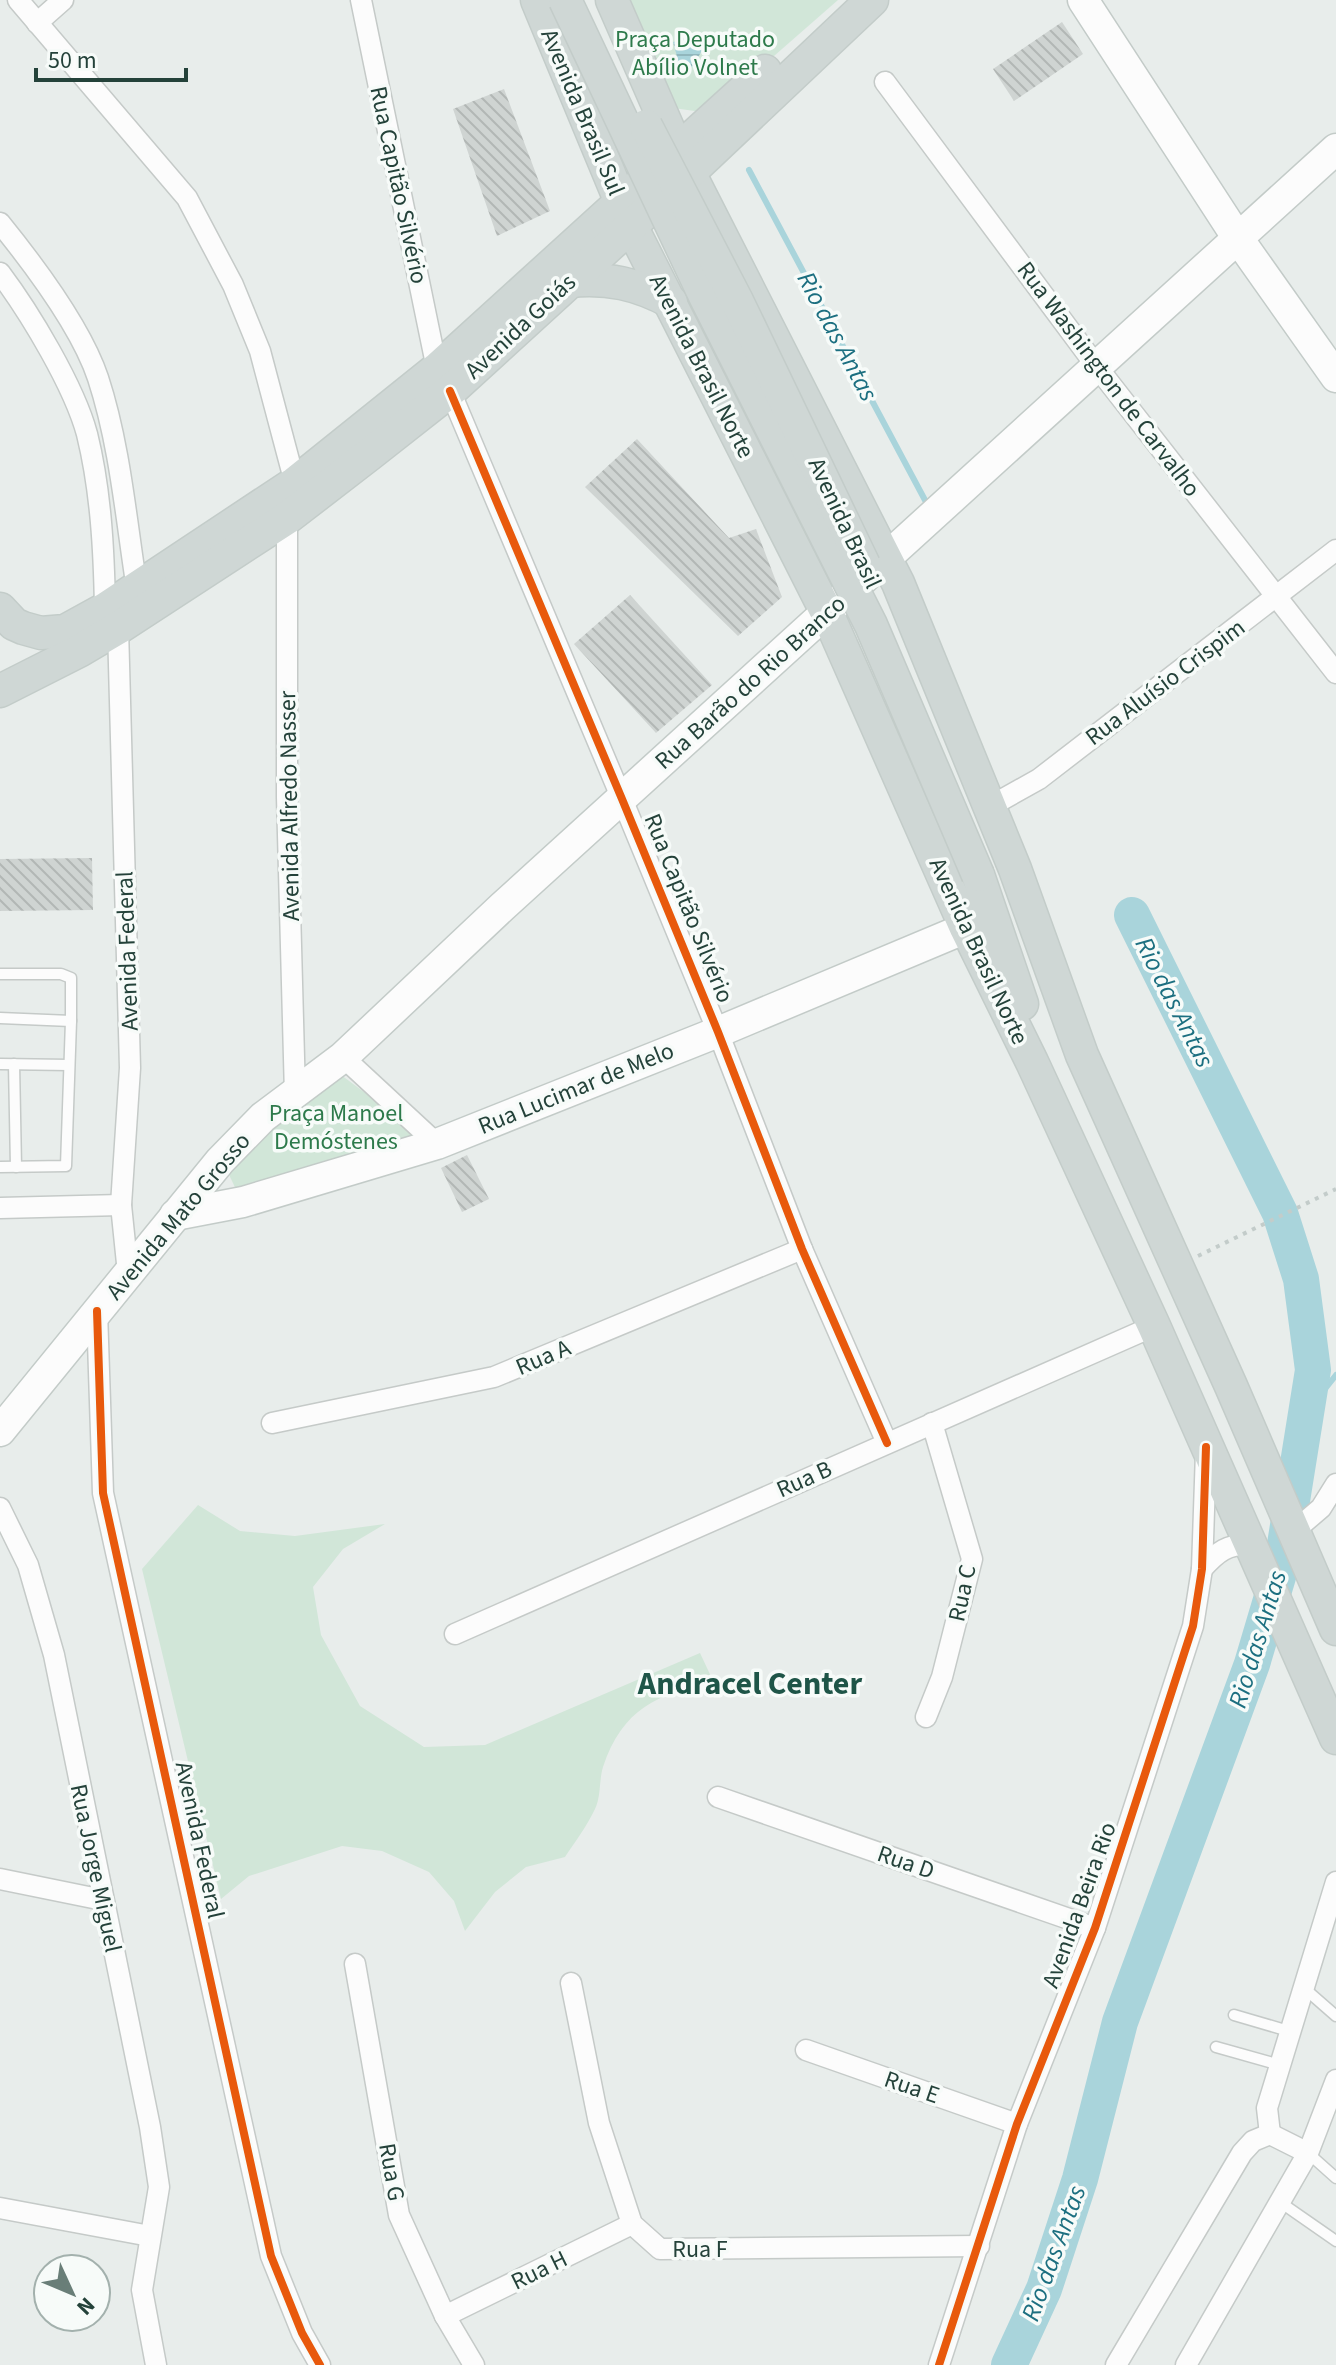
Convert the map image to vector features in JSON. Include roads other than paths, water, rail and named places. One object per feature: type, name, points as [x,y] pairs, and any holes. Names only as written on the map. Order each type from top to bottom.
[{"type":"main road","name":"Avenida Brasil Sul","points":[[537,0],[625,213]]},
{"type":"main road","name":"Avenida Brasil","points":[[565,0],[704,294],[871,625],[985,872],[1034,971],[1082,1055]]},
{"type":"main road","name":"Avenida Brasil","points":[[587,0],[629,91],[800,429],[929,702],[985,872],[1028,1020],[1032,1062]]},
{"type":"main road","points":[[612,0],[684,162],[886,556],[1015,869],[1082,1055],[1330,1610]]},
{"type":"main road","name":"Avenida Goiás","points":[[684,162],[715,116],[845,0]]},
{"type":"main road","name":"Avenida Goiás","points":[[7,617],[32,631],[53,633],[112,619],[287,518],[625,213],[872,0]]},
{"type":"main road","points":[[1083,0],[1237,237],[1336,377]]},
{"type":"main road","points":[[655,102],[670,116],[680,119],[704,120],[715,116]]},
{"type":"main road","name":"Rua Barão do Rio Branco","points":[[343,1057],[502,907],[1336,149]]},
{"type":"main road","name":"Avenida Goiás","points":[[6,688],[79,651],[137,589],[443,380],[570,281],[625,213]]},
{"type":"main road","name":"Avenida Brasil Norte","points":[[625,213],[827,613],[966,928],[1032,1062],[1154,1326],[1336,1738]]},
{"type":"main road","points":[[570,281],[619,282],[637,286],[671,302]]},
{"type":"main road","points":[[6,688],[18,653],[7,617]]},
{"type":"main road","name":"Rua Lucimar de Melo","points":[[175,1215],[243,1202],[437,1144],[718,1032],[966,928]]},
{"type":"main road","name":"Avenida Mato Grosso","points":[[0,1431],[220,1161],[263,1117],[343,1057]]},
{"type":"street","points":[[18,0],[187,198],[233,285],[260,351],[295,483]]},
{"type":"street","points":[[37,23],[63,0]]},
{"type":"street","name":"Rua Capitão Silvério","points":[[361,0],[443,380],[622,799],[718,1032],[802,1249],[887,1443]]},
{"type":"street","name":"Rua Washington de Carvalho","points":[[885,82],[1097,367],[1336,673]]},
{"type":"street","points":[[0,223],[44,280],[72,325],[97,375],[111,430],[137,589]]},
{"type":"street","name":"Avenida Federal","points":[[0,273],[21,301],[68,388],[86,432],[104,544],[112,619],[130,1068],[121,1205],[128,1273]]},
{"type":"street","points":[[21,301],[44,280]]},
{"type":"street","name":"Avenida Alfredo Nasser","points":[[287,518],[287,797],[295,1095]]},
{"type":"street","name":"Rua Aluísio Crispim","points":[[989,807],[1039,779],[1336,550]]},
{"type":"street","points":[[343,1057],[437,1144]]},
{"type":"street","points":[[0,1208],[121,1205]]},
{"type":"street","name":"Rua A","points":[[272,1423],[494,1377],[802,1249]]},
{"type":"street","name":"Avenida Federal","points":[[97,1311],[103,1493],[271,2256],[302,2333],[320,2365]]},
{"type":"street","name":"Rua B","points":[[455,1634],[1154,1326]]},
{"type":"street","name":"Rua C","points":[[926,1717],[942,1677],[972,1559],[932,1423]]},
{"type":"street","name":"Avenida Beira Rio","points":[[939,2365],[1017,2124],[1095,1928],[1193,1626],[1202,1569],[1206,1447]]},
{"type":"street","points":[[1294,1531],[1321,1508],[1336,1484]]},
{"type":"street","name":"Rua Jorge Miguel","points":[[0,1508],[28,1565],[54,1655],[150,2127],[159,2187],[142,2290],[154,2356]]},
{"type":"street","points":[[1202,1569],[1216,1553],[1227,1547],[1239,1544],[1255,1551]]},
{"type":"street","name":"Rua D","points":[[718,1797],[1095,1928]]},
{"type":"street","points":[[0,1879],[103,1900]]},
{"type":"street","points":[[1270,2134],[1267,2108],[1304,1988],[1332,1914],[1336,1882]]},
{"type":"street","name":"Rua G","points":[[355,1964],[399,2215],[445,2316],[474,2365]]},
{"type":"street","points":[[571,1983],[599,2123],[632,2224]]},
{"type":"street","name":"Rua E","points":[[806,2050],[1017,2124]]},
{"type":"street","points":[[1186,2365],[1308,2153],[1336,2080]]},
{"type":"street","points":[[1116,2365],[1242,2153],[1253,2141],[1270,2134],[1308,2153]]},
{"type":"street","points":[[0,2208],[150,2236]]},
{"type":"street","name":"Rua H","points":[[445,2316],[632,2224]]},
{"type":"street","name":"Rua F","points":[[632,2224],[660,2249],[669,2251],[979,2246]]},
{"type":"street","points":[[154,2356],[167,2365]]},
{"type":"lane","points":[[0,974],[67,975],[71,978],[66,1166],[0,1167]]},
{"type":"lane","points":[[0,1018],[71,1021]]},
{"type":"lane","points":[[0,1064],[69,1065]]},
{"type":"lane","points":[[14,1064],[16,1167]]},
{"type":"lane","points":[[1304,1988],[1336,2016]]},
{"type":"lane","points":[[1234,2015],[1292,2032]]},
{"type":"lane","points":[[1216,2047],[1280,2065]]},
{"type":"lane","points":[[1308,2153],[1336,2178]]},
{"type":"lane","points":[[1280,2202],[1336,2241]]},
{"type":"water","points":[[697,34],[704,47],[693,66],[682,75],[673,42]]},
{"type":"waterway","name":"Rio das Antas","points":[[749,170],[926,502]]},
{"type":"waterway","name":"Rio das Antas","points":[[1009,2365],[1044,2289],[1080,2179],[1120,2022],[1252,1664],[1282,1563],[1313,1370],[1301,1279],[1280,1213],[1132,915]]},
{"type":"waterway","points":[[1305,1414],[1336,1375]]},
{"type":"district","name":"Andracel Center","points":[[750,1683]]},
{"type":"park label","name":"Praça Deputado Abílio Volnet","points":[[695,53]]},
{"type":"park label","name":"Praça Manoel Demóstenes","points":[[336,1127]]}]
